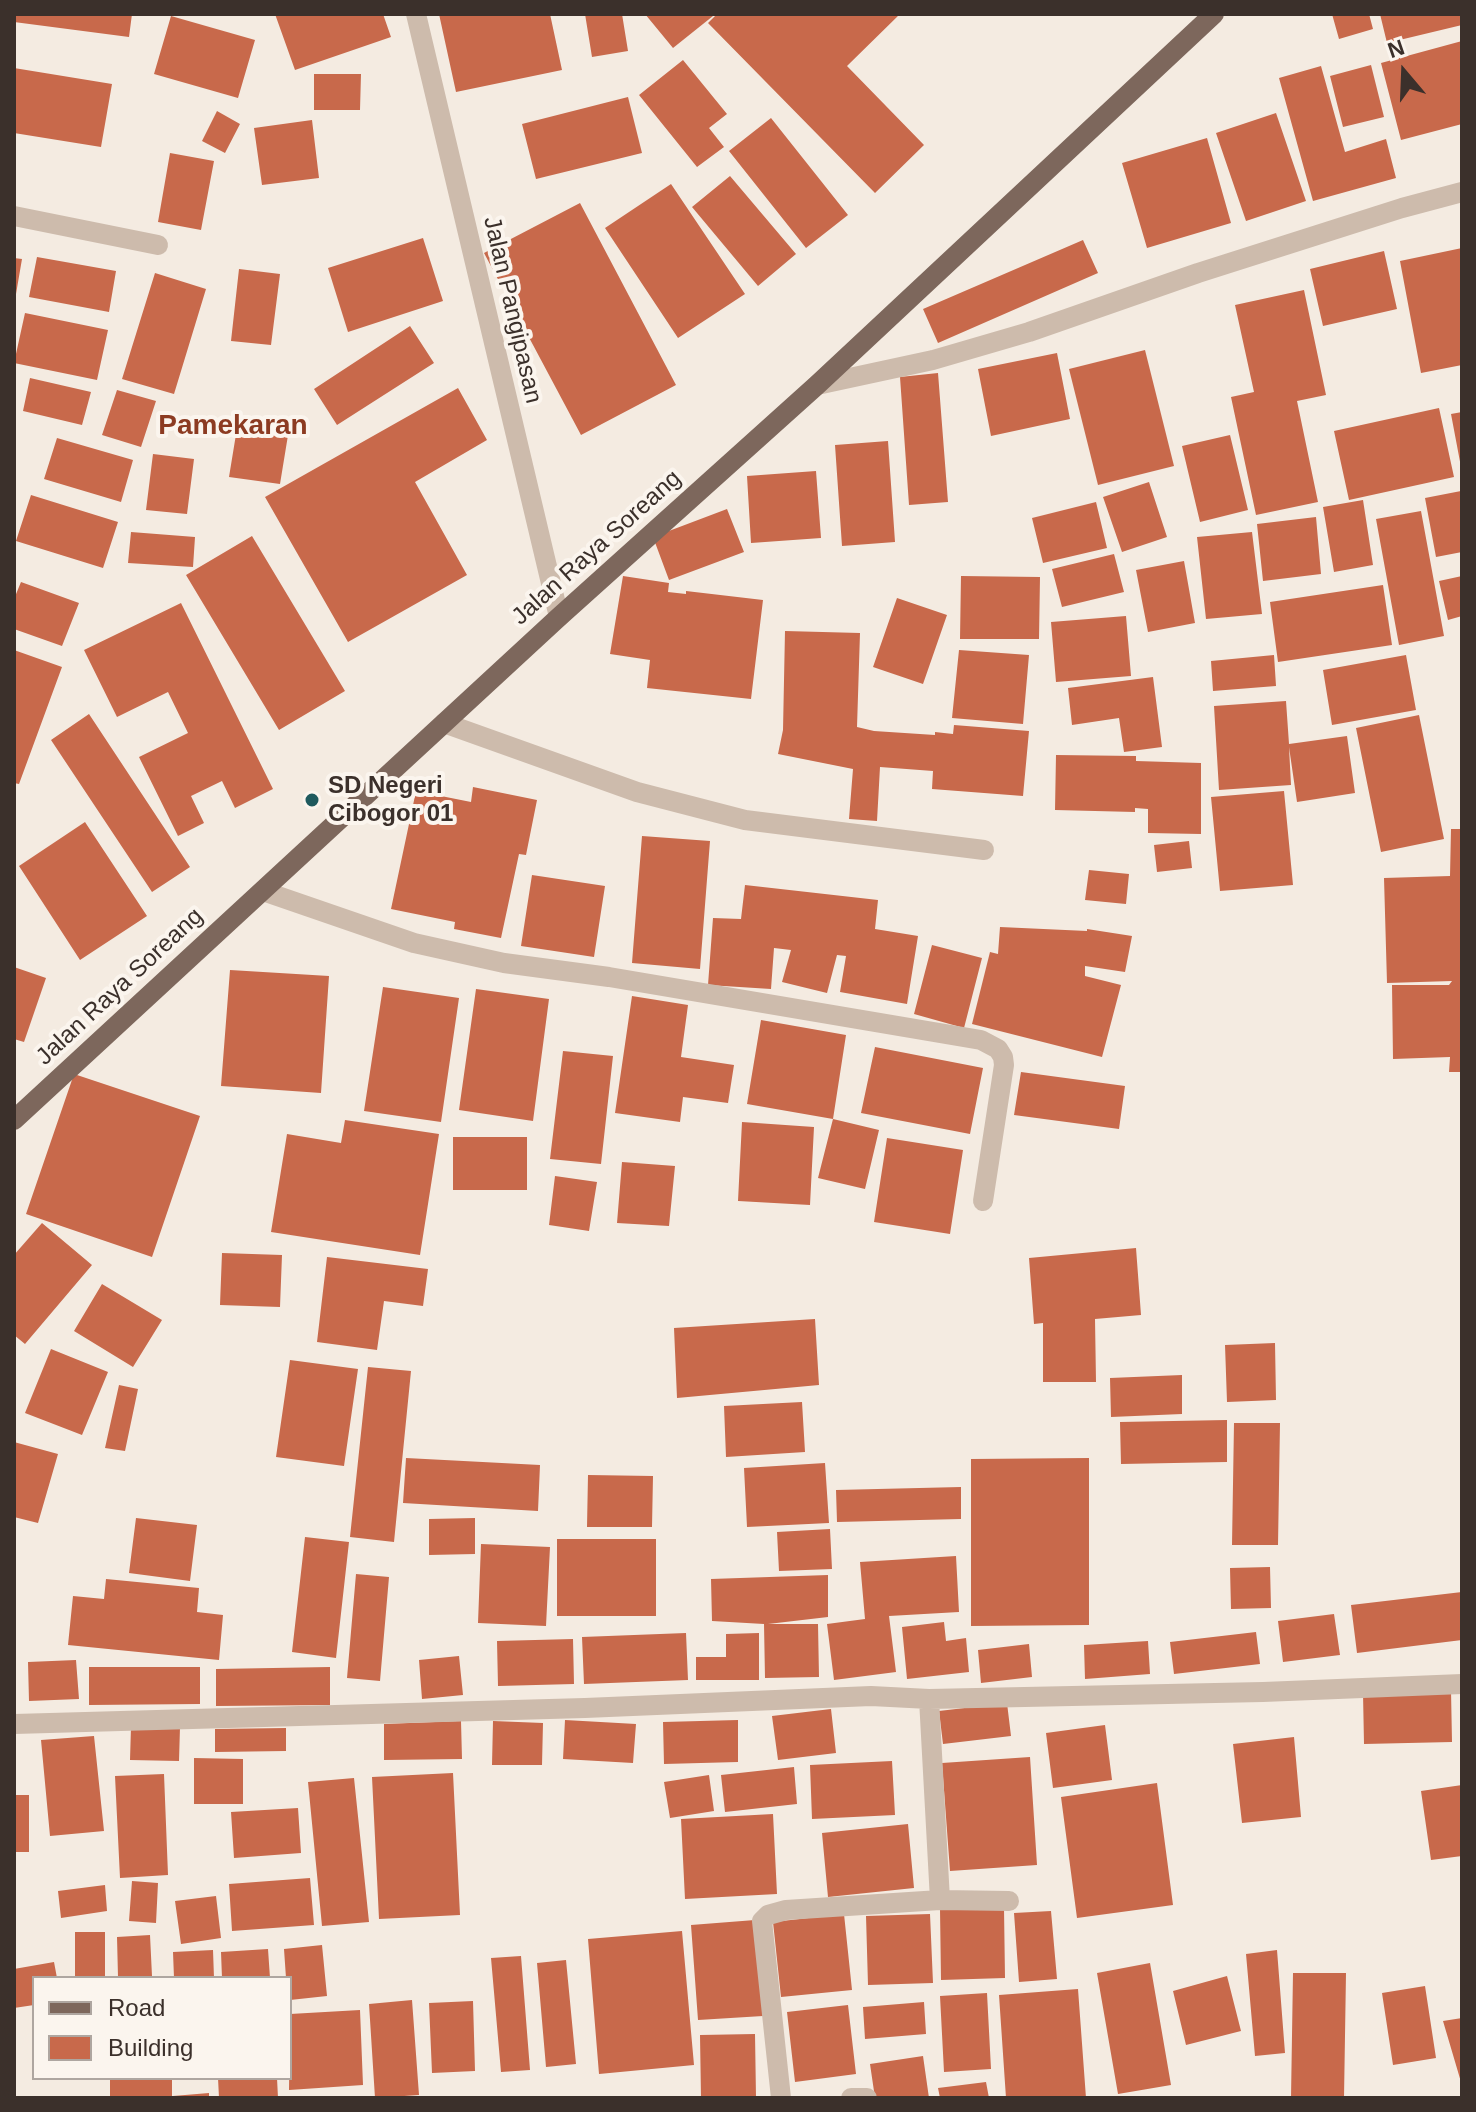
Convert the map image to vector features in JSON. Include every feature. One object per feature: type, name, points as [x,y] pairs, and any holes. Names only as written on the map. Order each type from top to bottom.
[{"type":"main road","name":"Jalan Raya Soreang","points":[[14,1120],[559,617],[817,385],[1205,17]]},
{"type":"street","name":"Jalan Pangipasan","points":[[416,14],[559,617]]},
{"type":"street","points":[[817,385],[933,360],[1029,332],[1198,273],[1462,192]]},
{"type":"street","points":[[14,216],[158,245]]},
{"type":"street","points":[[444,723],[637,792],[745,820],[984,850]]},
{"type":"street","points":[[263,891],[414,943],[504,963],[609,977],[981,1040],[998,1049],[1004,1065],[983,1201]]},
{"type":"street","points":[[14,1724],[585,1708],[871,1696],[929,1699],[1462,1684]]},
{"type":"street","points":[[929,1699],[940,1900]]},
{"type":"street","points":[[781,2098],[762,1921],[768,1915],[786,1910],[940,1900],[1009,1901]]},
{"type":"street","points":[[851,2098],[867,2098]]},
{"type":"building","points":[[14,14],[132,14],[129,37],[14,22]]},
{"type":"building","points":[[275,14],[383,14],[391,37],[295,70]]},
{"type":"building","points":[[439,14],[550,14],[562,70],[456,92]]},
{"type":"building","points":[[585,14],[622,14],[628,51],[592,57]]},
{"type":"building","points":[[645,14],[711,14],[713,16],[673,48]]},
{"type":"building","points":[[717,14],[900,14],[847,66],[924,145],[875,193],[708,23]]},
{"type":"building","points":[[1332,14],[1369,14],[1373,29],[1339,39]]},
{"type":"building","points":[[1380,14],[1462,14],[1462,25],[1387,43]]},
{"type":"building","points":[[171,16],[255,40],[238,98],[154,74]]},
{"type":"building","points":[[1462,41],[1462,124],[1401,140],[1381,63]]},
{"type":"building","points":[[683,60],[727,114],[709,128],[724,147],[697,167],[639,95]]},
{"type":"building","points":[[1371,65],[1384,117],[1343,127],[1330,76]]},
{"type":"building","points":[[1321,66],[1345,152],[1386,139],[1396,178],[1313,201],[1279,78]]},
{"type":"building","points":[[14,68],[112,84],[101,147],[14,133]]},
{"type":"building","points":[[314,74],[361,74],[360,110],[314,110]]},
{"type":"building","points":[[628,97],[642,153],[536,179],[522,124]]},
{"type":"building","points":[[217,111],[240,124],[225,153],[202,141]]},
{"type":"building","points":[[1276,113],[1306,201],[1246,221],[1216,133]]},
{"type":"building","points":[[771,118],[848,215],[806,248],[729,151]]},
{"type":"building","points":[[312,120],[319,178],[262,185],[254,128]]},
{"type":"building","points":[[1207,138],[1231,223],[1147,248],[1122,163]]},
{"type":"building","points":[[170,153],[214,161],[201,230],[158,222]]},
{"type":"building","points":[[730,176],[796,254],[758,286],[692,207]]},
{"type":"building","points":[[671,184],[745,294],[678,338],[605,228]]},
{"type":"building","points":[[580,203],[676,385],[581,435],[484,253]]},
{"type":"building","points":[[423,238],[443,301],[348,332],[328,268]]},
{"type":"building","points":[[1083,240],[1098,273],[938,343],[923,309]]},
{"type":"building","points":[[1462,248],[1462,365],[1421,373],[1400,261]]},
{"type":"building","points":[[1384,251],[1397,309],[1323,326],[1310,269]]},
{"type":"building","points":[[37,257],[116,271],[109,312],[29,297]]},
{"type":"building","points":[[14,258],[22,259],[16,294],[14,294]]},
{"type":"building","points":[[239,269],[280,274],[271,345],[231,341]]},
{"type":"building","points":[[155,273],[206,289],[174,394],[122,379]]},
{"type":"building","points":[[1304,290],[1326,395],[1297,401],[1318,502],[1256,515],[1231,397],[1254,392],[1235,305]]},
{"type":"building","points":[[25,313],[108,330],[97,380],[14,363]]},
{"type":"building","points":[[410,326],[434,363],[337,425],[314,389]]},
{"type":"building","points":[[1145,350],[1174,466],[1098,485],[1069,369]]},
{"type":"building","points":[[1057,353],[1070,419],[991,436],[978,369]]},
{"type":"building","points":[[938,373],[948,502],[909,505],[900,377]]},
{"type":"building","points":[[30,378],[91,392],[82,425],[23,411]]},
{"type":"building","points":[[458,388],[487,440],[415,482],[467,575],[348,642],[265,497]]},
{"type":"building","points":[[117,390],[156,401],[141,447],[102,435]]},
{"type":"building","points":[[1439,408],[1454,477],[1349,500],[1334,431]]},
{"type":"building","points":[[1462,412],[1462,466],[1461,467],[1451,414]]},
{"type":"building","points":[[239,416],[290,423],[280,484],[229,477]]},
{"type":"building","points":[[1230,435],[1248,510],[1200,522],[1182,446]]},
{"type":"building","points":[[57,438],[133,460],[121,502],[44,479]]},
{"type":"building","points":[[888,441],[895,542],[842,546],[835,445]]},
{"type":"building","points":[[153,454],[194,459],[187,514],[146,510]]},
{"type":"building","points":[[816,471],[821,538],[751,543],[747,476]]},
{"type":"building","points":[[1149,482],[1167,537],[1122,552],[1103,497]]},
{"type":"building","points":[[1461,491],[1462,552],[1436,557],[1425,498]]},
{"type":"building","points":[[31,495],[118,522],[103,568],[16,541]]},
{"type":"building","points":[[1363,500],[1373,565],[1334,572],[1323,507]]},
{"type":"building","points":[[1096,502],[1107,548],[1043,563],[1032,518]]},
{"type":"building","points":[[727,509],[744,552],[669,580],[653,537]]},
{"type":"building","points":[[1421,511],[1444,636],[1399,645],[1376,519]]},
{"type":"building","points":[[1316,517],[1321,574],[1263,581],[1257,524]]},
{"type":"building","points":[[131,532],[195,537],[193,567],[128,563]]},
{"type":"building","points":[[1252,532],[1262,614],[1206,619],[1197,537]]},
{"type":"building","points":[[252,536],[345,691],[279,730],[186,575]]},
{"type":"building","points":[[1114,554],[1124,592],[1062,607],[1052,569]]},
{"type":"building","points":[[1184,561],[1195,623],[1148,632],[1136,570]]},
{"type":"building","points":[[623,576],[669,583],[668,592],[686,594],[686,591],[763,600],[751,699],[647,688],[650,660],[610,654]]},
{"type":"building","points":[[961,576],[1040,577],[1039,639],[960,639]]},
{"type":"building","points":[[1462,576],[1462,616],[1448,620],[1439,581]]},
{"type":"building","points":[[21,582],[79,603],[62,646],[14,629],[14,599]]},
{"type":"building","points":[[1383,585],[1392,645],[1278,662],[1270,602]]},
{"type":"building","points":[[897,598],[947,615],[923,684],[873,667]]},
{"type":"building","points":[[181,603],[273,789],[235,808],[222,781],[191,796],[204,823],[178,836],[139,757],[188,733],[168,692],[117,717],[84,650]]},
{"type":"building","points":[[1126,616],[1131,676],[1056,682],[1051,622]]},
{"type":"building","points":[[785,631],[860,633],[857,727],[935,735],[935,732],[953,734],[954,725],[1029,731],[1023,796],[932,789],[933,771],[880,767],[877,821],[849,819],[853,769],[778,754],[783,730]]},
{"type":"building","points":[[14,650],[62,667],[19,784],[14,783]]},
{"type":"building","points":[[959,650],[1029,655],[1023,724],[952,718]]},
{"type":"building","points":[[1274,655],[1276,686],[1213,691],[1211,661]]},
{"type":"building","points":[[1406,655],[1416,710],[1332,725],[1323,670]]},
{"type":"building","points":[[1153,677],[1162,747],[1124,752],[1119,718],[1072,725],[1068,688]]},
{"type":"building","points":[[1286,701],[1289,744],[1347,736],[1355,793],[1297,802],[1289,747],[1291,785],[1219,790],[1214,706]]},
{"type":"building","points":[[89,714],[190,867],[152,892],[51,740]]},
{"type":"building","points":[[1419,715],[1444,839],[1381,852],[1356,728]]},
{"type":"building","points":[[1056,755],[1136,756],[1136,761],[1201,763],[1201,834],[1148,833],[1148,809],[1135,808],[1135,812],[1055,810]]},
{"type":"building","points":[[473,787],[537,800],[526,855],[519,854],[501,938],[454,929],[455,922],[391,909],[416,791],[471,802]]},
{"type":"building","points":[[1284,791],[1293,885],[1220,891],[1211,797]]},
{"type":"building","points":[[85,822],[147,916],[80,960],[19,866]]},
{"type":"building","points":[[1451,829],[1462,829],[1462,1072],[1449,1072],[1450,1057],[1393,1059],[1392,985],[1449,985],[1452,981],[1387,983],[1384,878],[1450,876]]},
{"type":"building","points":[[642,836],[710,841],[700,969],[632,963]]},
{"type":"building","points":[[1189,841],[1192,868],[1157,872],[1154,845]]},
{"type":"building","points":[[1089,870],[1129,874],[1126,904],[1085,900]]},
{"type":"building","points":[[532,875],[605,886],[594,957],[521,946]]},
{"type":"building","points":[[745,885],[878,900],[875,929],[918,936],[907,1004],[840,992],[846,956],[837,955],[827,993],[782,982],[791,950],[774,948],[771,989],[708,985],[713,918],[741,919]]},
{"type":"building","points":[[1000,927],[1087,929],[1132,936],[1125,972],[1085,966],[1085,976],[1121,985],[1102,1057],[972,1024],[990,952],[998,954]]},
{"type":"building","points":[[932,945],[982,958],[964,1028],[914,1014]]},
{"type":"building","points":[[14,967],[46,978],[24,1042],[14,1039]]},
{"type":"building","points":[[230,970],[329,976],[321,1093],[221,1086]]},
{"type":"building","points":[[383,987],[459,998],[441,1122],[364,1111]]},
{"type":"building","points":[[476,989],[549,999],[533,1121],[459,1110]]},
{"type":"building","points":[[632,996],[688,1005],[681,1057],[734,1065],[728,1103],[683,1097],[680,1122],[615,1113]]},
{"type":"building","points":[[761,1020],[846,1035],[833,1119],[747,1104]]},
{"type":"building","points":[[875,1047],[983,1068],[970,1134],[861,1113]]},
{"type":"building","points":[[563,1051],[613,1056],[601,1164],[550,1159]]},
{"type":"building","points":[[1021,1072],[1125,1086],[1119,1129],[1014,1115]]},
{"type":"building","points":[[74,1074],[200,1116],[152,1257],[26,1214]]},
{"type":"building","points":[[833,1119],[879,1130],[865,1189],[818,1178]]},
{"type":"building","points":[[345,1120],[439,1134],[420,1255],[271,1232],[287,1134],[341,1143]]},
{"type":"building","points":[[742,1122],[814,1127],[810,1205],[738,1201]]},
{"type":"building","points":[[453,1137],[527,1137],[527,1190],[453,1190]]},
{"type":"building","points":[[887,1138],[963,1150],[950,1234],[874,1222]]},
{"type":"building","points":[[622,1162],[675,1166],[669,1226],[617,1223]]},
{"type":"building","points":[[555,1176],[597,1182],[589,1231],[549,1225]]},
{"type":"building","points":[[42,1223],[92,1265],[25,1344],[14,1335],[14,1255]]},
{"type":"building","points":[[1136,1248],[1141,1315],[1095,1319],[1096,1382],[1043,1382],[1043,1323],[1034,1324],[1029,1258]]},
{"type":"building","points":[[222,1253],[282,1255],[280,1307],[220,1305]]},
{"type":"building","points":[[327,1257],[428,1269],[423,1306],[384,1301],[377,1350],[317,1342]]},
{"type":"building","points":[[102,1284],[162,1320],[133,1367],[74,1331]]},
{"type":"building","points":[[815,1319],[819,1385],[677,1398],[674,1328]]},
{"type":"building","points":[[1275,1343],[1276,1400],[1227,1402],[1225,1345]]},
{"type":"building","points":[[51,1349],[108,1372],[82,1435],[25,1413]]},
{"type":"building","points":[[290,1360],[358,1369],[344,1466],[276,1457]]},
{"type":"building","points":[[368,1367],[411,1371],[394,1542],[350,1537]]},
{"type":"building","points":[[1182,1375],[1182,1414],[1111,1417],[1110,1378]]},
{"type":"building","points":[[119,1385],[138,1389],[125,1451],[105,1448]]},
{"type":"building","points":[[802,1402],[805,1452],[726,1457],[724,1406]]},
{"type":"building","points":[[1227,1420],[1227,1462],[1121,1464],[1120,1422]]},
{"type":"building","points":[[1234,1423],[1280,1423],[1278,1545],[1232,1545]]},
{"type":"building","points":[[14,1442],[58,1454],[38,1523],[14,1517]]},
{"type":"building","points":[[406,1458],[540,1465],[538,1511],[403,1503]]},
{"type":"building","points":[[1089,1458],[1089,1625],[971,1626],[971,1459]]},
{"type":"building","points":[[825,1463],[829,1523],[747,1527],[744,1468]]},
{"type":"building","points":[[588,1475],[653,1476],[652,1527],[587,1527]]},
{"type":"building","points":[[961,1487],[961,1519],[837,1522],[836,1490]]},
{"type":"building","points":[[136,1518],[197,1525],[190,1581],[129,1573]]},
{"type":"building","points":[[475,1518],[475,1554],[429,1555],[429,1519]]},
{"type":"building","points":[[830,1529],[832,1569],[779,1571],[777,1532]]},
{"type":"building","points":[[305,1537],[349,1542],[336,1658],[292,1652]]},
{"type":"building","points":[[557,1539],[656,1539],[656,1616],[557,1616]]},
{"type":"building","points":[[481,1544],[550,1547],[546,1626],[478,1623]]},
{"type":"building","points":[[956,1556],[959,1612],[889,1616],[896,1672],[834,1680],[827,1624],[865,1619],[860,1562]]},
{"type":"building","points":[[1270,1567],[1271,1608],[1231,1609],[1230,1568]]},
{"type":"building","points":[[356,1574],[389,1577],[380,1681],[347,1678]]},
{"type":"building","points":[[828,1575],[828,1617],[768,1624],[818,1624],[819,1677],[765,1678],[764,1624],[712,1621],[711,1579]]},
{"type":"building","points":[[106,1579],[199,1588],[197,1612],[223,1615],[219,1660],[68,1645],[73,1596],[104,1599]]},
{"type":"building","points":[[1462,1592],[1462,1640],[1357,1653],[1351,1605]]},
{"type":"building","points":[[1334,1614],[1340,1655],[1283,1662],[1278,1621]]},
{"type":"building","points":[[944,1622],[946,1641],[966,1638],[969,1672],[907,1679],[902,1627]]},
{"type":"building","points":[[1256,1632],[1260,1664],[1174,1674],[1170,1642]]},
{"type":"building","points":[[686,1633],[688,1680],[584,1684],[582,1637]]},
{"type":"building","points":[[759,1633],[759,1680],[696,1680],[696,1657],[726,1657],[726,1634]]},
{"type":"building","points":[[573,1639],[574,1684],[498,1686],[497,1641]]},
{"type":"building","points":[[1148,1641],[1150,1674],[1085,1679],[1084,1645]]},
{"type":"building","points":[[1029,1644],[1032,1677],[981,1683],[978,1650]]},
{"type":"building","points":[[459,1656],[463,1695],[422,1699],[419,1660]]},
{"type":"building","points":[[76,1660],[79,1699],[29,1701],[28,1662]]},
{"type":"building","points":[[89,1667],[200,1667],[200,1704],[89,1705]]},
{"type":"building","points":[[330,1667],[330,1705],[216,1706],[216,1669]]},
{"type":"building","points":[[1451,1690],[1452,1742],[1364,1744],[1363,1693]]},
{"type":"building","points":[[1007,1703],[1011,1736],[943,1744],[939,1711]]},
{"type":"building","points":[[831,1709],[836,1753],[778,1760],[772,1716]]},
{"type":"building","points":[[565,1720],[636,1724],[633,1763],[563,1759]]},
{"type":"building","points":[[738,1720],[738,1762],[664,1764],[663,1722]]},
{"type":"building","points":[[461,1721],[462,1759],[384,1760],[384,1724]]},
{"type":"building","points":[[493,1721],[543,1723],[542,1765],[492,1765]]},
{"type":"building","points":[[1105,1725],[1112,1780],[1053,1788],[1046,1733]]},
{"type":"building","points":[[131,1727],[180,1727],[179,1761],[130,1760]]},
{"type":"building","points":[[286,1728],[286,1751],[215,1752],[215,1729]]},
{"type":"building","points":[[94,1736],[104,1831],[50,1836],[41,1740]]},
{"type":"building","points":[[1294,1737],[1301,1817],[1242,1823],[1233,1744]]},
{"type":"building","points":[[1030,1757],[1037,1865],[950,1871],[942,1763]]},
{"type":"building","points":[[194,1758],[243,1759],[243,1804],[194,1804]]},
{"type":"building","points":[[892,1761],[895,1815],[812,1819],[810,1765]]},
{"type":"building","points":[[794,1767],[797,1804],[725,1812],[721,1775]]},
{"type":"building","points":[[453,1773],[460,1915],[379,1919],[372,1777]]},
{"type":"building","points":[[164,1774],[168,1875],[120,1878],[115,1776]]},
{"type":"building","points":[[709,1775],[714,1811],[670,1818],[664,1782]]},
{"type":"building","points":[[354,1778],[369,1922],[322,1926],[308,1782]]},
{"type":"building","points":[[1157,1783],[1173,1905],[1077,1918],[1061,1797]]},
{"type":"building","points":[[1462,1785],[1462,1856],[1431,1860],[1421,1791]]},
{"type":"building","points":[[14,1795],[29,1795],[29,1852],[14,1852]]},
{"type":"building","points":[[298,1808],[301,1853],[234,1858],[231,1812]]},
{"type":"building","points":[[773,1814],[777,1894],[685,1899],[681,1819]]},
{"type":"building","points":[[908,1824],[914,1888],[828,1897],[822,1833]]},
{"type":"building","points":[[310,1878],[314,1925],[232,1931],[229,1884]]},
{"type":"building","points":[[132,1881],[158,1883],[156,1923],[129,1921]]},
{"type":"building","points":[[105,1885],[107,1911],[61,1918],[58,1891]]},
{"type":"building","points":[[216,1896],[221,1938],[181,1944],[175,1901]]},
{"type":"building","points":[[1004,1908],[1005,1978],[941,1980],[940,1909]]},
{"type":"building","points":[[1051,1911],[1057,1979],[1019,1982],[1014,1913]]},
{"type":"building","points":[[844,1914],[852,1990],[781,1997],[773,1922]]},
{"type":"building","points":[[930,1914],[933,1983],[868,1985],[866,1916]]},
{"type":"building","points":[[755,1920],[763,2016],[698,2020],[691,1925]]},
{"type":"building","points":[[682,1931],[694,2065],[599,2074],[588,1939]]},
{"type":"building","points":[[75,1932],[105,1932],[105,1976],[75,1976]]},
{"type":"building","points":[[150,1935],[152,1976],[118,1976],[117,1937]]},
{"type":"building","points":[[322,1945],[327,1996],[292,2000],[292,1976],[286,1976],[284,1949]]},
{"type":"building","points":[[268,1949],[270,1976],[222,1976],[221,1952]]},
{"type":"building","points":[[213,1950],[214,1976],[174,1976],[173,1952]]},
{"type":"building","points":[[1277,1950],[1285,2053],[1255,2056],[1246,1954]]},
{"type":"building","points":[[521,1956],[530,2070],[501,2072],[491,1958]]},
{"type":"building","points":[[566,1960],[576,2064],[546,2067],[537,1963]]},
{"type":"building","points":[[54,1962],[57,1976],[32,1976],[32,2005],[14,2008],[14,1969]]},
{"type":"building","points":[[1150,1963],[1171,2085],[1118,2094],[1097,1973]]},
{"type":"building","points":[[1293,1973],[1346,1973],[1344,2098],[1291,2098]]},
{"type":"building","points":[[1227,1976],[1241,2031],[1186,2045],[1173,1991]]},
{"type":"building","points":[[1425,1986],[1436,2058],[1393,2065],[1382,1993]]},
{"type":"building","points":[[1078,1989],[1086,2098],[1006,2098],[999,1995]]},
{"type":"building","points":[[987,1993],[991,2069],[944,2072],[940,1996]]},
{"type":"building","points":[[412,2000],[419,2095],[375,2098],[369,2004]]},
{"type":"building","points":[[473,2001],[475,2071],[432,2073],[429,2003]]},
{"type":"building","points":[[924,2002],[926,2034],[865,2039],[863,2007]]},
{"type":"building","points":[[848,2005],[856,2074],[795,2082],[787,2012]]},
{"type":"building","points":[[360,2010],[363,2085],[289,2090],[289,2080],[292,2080],[292,2014]]},
{"type":"building","points":[[1462,2018],[1462,2082],[1461,2082],[1443,2021]]},
{"type":"building","points":[[755,2034],[756,2098],[701,2098],[700,2035]]},
{"type":"building","points":[[923,2056],[929,2098],[875,2098],[870,2064]]},
{"type":"building","points":[[110,2080],[172,2080],[172,2098],[110,2098]]},
{"type":"building","points":[[218,2080],[277,2080],[278,2098],[219,2098]]},
{"type":"building","points":[[986,2082],[989,2098],[940,2098],[938,2088]]},
{"type":"building","points":[[209,2093],[209,2098],[173,2098],[173,2096]]},
{"type":"place","name":"SD Negeri Cibogor 01","points":[[312,800]]},
{"type":"district","name":"Pamekaran","points":[[233,426]]}]
